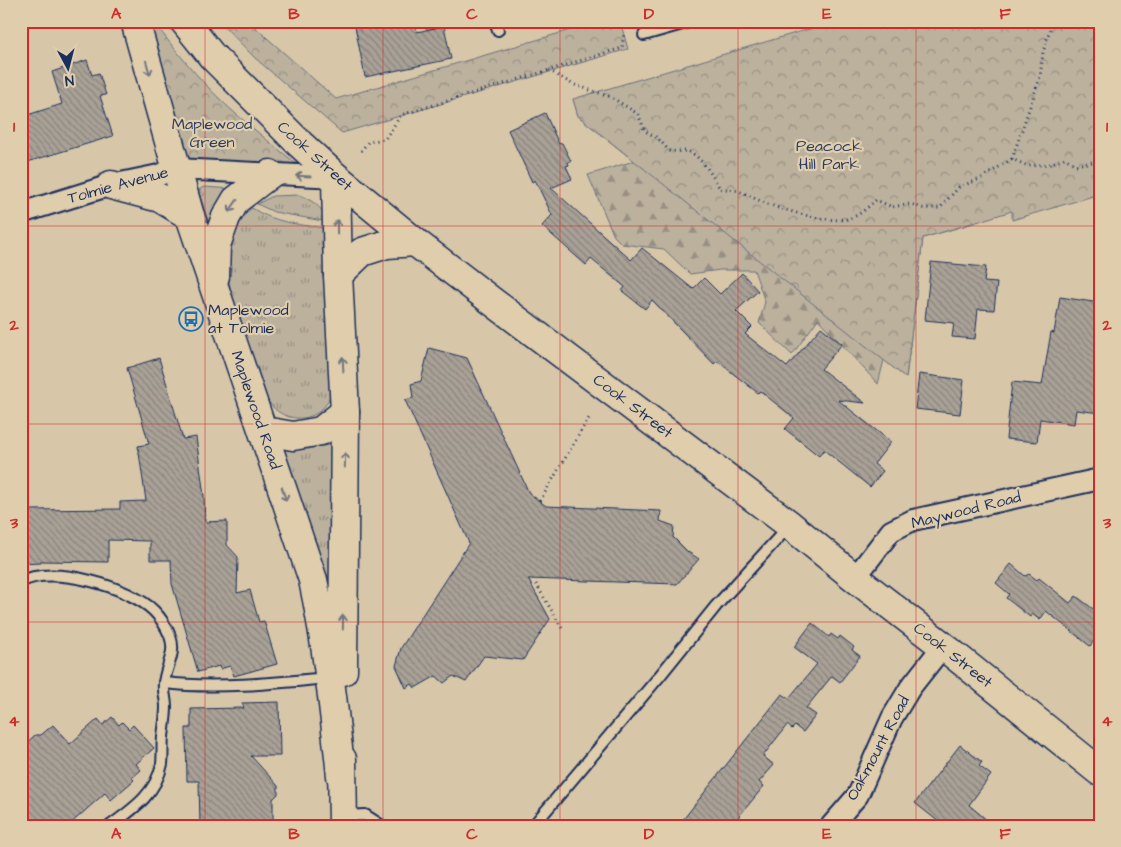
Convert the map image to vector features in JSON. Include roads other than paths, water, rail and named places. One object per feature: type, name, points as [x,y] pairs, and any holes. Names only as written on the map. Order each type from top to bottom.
[{"type":"street","name":"Maplewood Road","points":[[135,21],[190,216],[313,580],[331,677],[342,776]]},
{"type":"street","name":"Cook Street","points":[[184,21],[212,56],[300,144],[336,177],[415,242],[790,525],[1100,772]]},
{"type":"street","name":"Tolmie Avenue","points":[[21,214],[112,185],[159,175],[176,169],[336,177]]},
{"type":"street","points":[[215,290],[216,244],[226,217],[236,200],[270,174]]},
{"type":"street","name":"Maplewood Road","points":[[336,177],[338,275],[345,412],[343,821]]},
{"type":"street","points":[[112,185],[160,198],[190,216]]},
{"type":"street","points":[[338,275],[362,252],[387,244],[415,242]]},
{"type":"street","points":[[264,431],[293,436],[321,431],[345,412]]},
{"type":"street","name":"Maywood Road","points":[[855,578],[891,531],[913,520],[1100,479]]},
{"type":"street","name":"Oakmount Road","points":[[831,826],[858,795],[892,718],[910,688],[943,646]]},
{"type":"lane","points":[[644,36],[693,21]]},
{"type":"lane","points":[[533,826],[716,606],[790,525]]},
{"type":"lane","points":[[21,582],[42,576],[92,580],[132,596],[152,609],[164,623],[171,638],[173,652],[164,683],[166,708],[162,762],[158,776],[153,788],[140,804],[110,826]]},
{"type":"lane","points":[[164,683],[187,686],[277,682],[331,677]]},
{"type":"lane","points":[[343,821],[365,815],[382,826]]},
{"type":"place","name":"Maplewood at Tolmie","points":[[191,319]]},
{"type":"park label","name":"Maplewood Green","points":[[212,133]]},
{"type":"park label","name":"Peacock Hill Park","points":[[829,155]]}]
